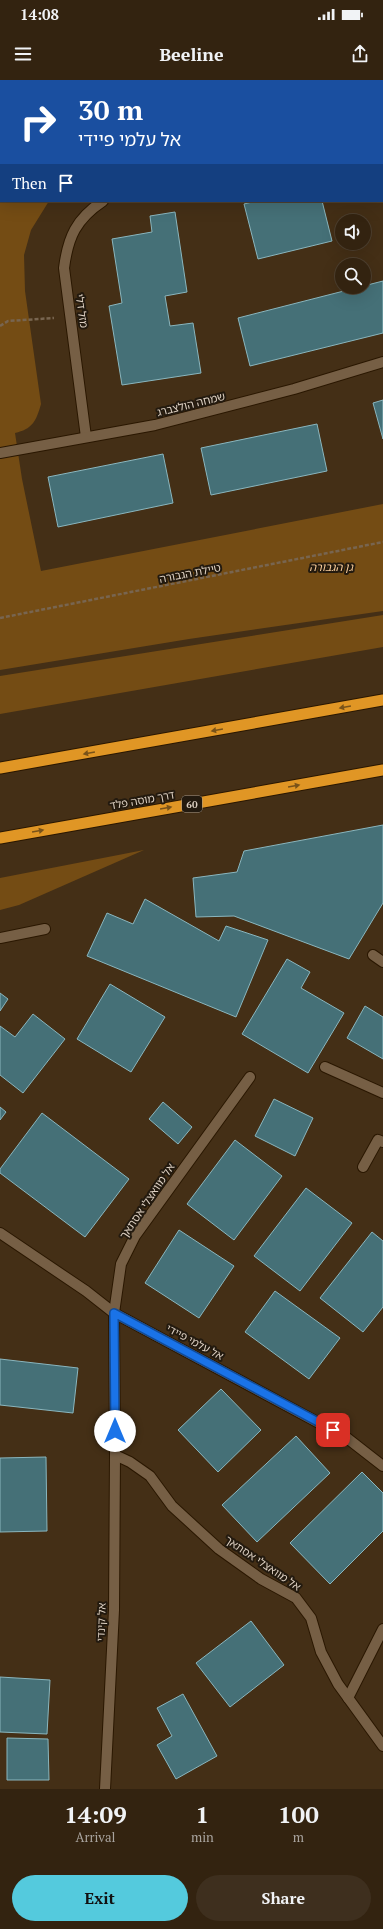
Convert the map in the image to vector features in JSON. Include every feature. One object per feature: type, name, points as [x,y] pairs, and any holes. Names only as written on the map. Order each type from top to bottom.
[{"type":"highway","points":[[0,768],[383,700]]},
{"type":"highway","name":"דרך מוסה פלד","points":[[0,838],[383,770]]},
{"type":"street","name":"מזל דלי","points":[[86,437],[64,268],[67,247],[75,227],[88,211],[102,202]]},
{"type":"street","name":"שמחה הולצברג","points":[[0,453],[155,425],[216,410],[383,362]]},
{"type":"street","points":[[0,938],[45,929]]},
{"type":"street","points":[[372,954],[383,962]]},
{"type":"street","points":[[325,1067],[383,1093]]},
{"type":"street","name":"אל מוואצלי אסתאך","points":[[250,1077],[135,1236],[122,1264],[114,1313],[115,1455],[130,1462],[150,1476],[172,1506],[219,1549],[261,1579],[296,1598],[312,1618],[321,1652],[338,1684],[383,1746]]},
{"type":"street","points":[[363,1167],[378,1140],[383,1142]]},
{"type":"street","name":"אל עלמי פיידי","points":[[0,1232],[86,1291],[114,1313],[346,1438],[383,1466]]},
{"type":"street","name":"אל קינדי","points":[[105,1789],[114,1610],[115,1455]]},
{"type":"street","points":[[348,1698],[383,1628]]},
{"type":"path","points":[[0,326],[8,321],[71,318]]},
{"type":"path","name":"טיילת הגבורה","points":[[0,618],[383,542]]},
{"type":"green space","name":"גן הגבורה","points":[[0,202],[48,202],[31,230],[24,255],[25,291],[41,404],[37,416],[32,424],[26,429],[15,433],[22,479],[41,571],[383,504],[383,611],[189,639],[0,670]]},
{"type":"green space","points":[[383,615],[383,647],[0,714],[0,676]]},
{"type":"green space","points":[[144,850],[19,905],[0,910],[0,878]]},
{"type":"building","points":[[252,202],[322,202],[332,241],[258,259],[244,204]]},
{"type":"building","points":[[175,212],[187,292],[165,296],[170,326],[193,323],[201,373],[122,385],[109,306],[122,303],[112,239],[152,232],[150,216]]},
{"type":"building","points":[[383,281],[383,333],[250,366],[238,318],[335,293],[371,294],[371,284]]},
{"type":"building","points":[[383,400],[383,439],[373,403]]},
{"type":"building","points":[[317,424],[327,471],[211,495],[201,448]]},
{"type":"building","points":[[163,454],[173,503],[58,527],[48,477]]},
{"type":"building","points":[[383,825],[383,903],[349,959],[234,916],[196,917],[193,878],[237,872],[244,851]]},
{"type":"building","points":[[145,899],[219,941],[226,926],[268,940],[236,1017],[87,956],[107,913],[133,924]]},
{"type":"building","points":[[287,959],[310,972],[301,988],[344,1013],[308,1073],[242,1034]]},
{"type":"building","points":[[110,984],[165,1017],[131,1072],[77,1039]]},
{"type":"building","points":[[0,993],[8,999],[0,1011]]},
{"type":"building","points":[[365,1006],[383,1017],[383,1059],[347,1038]]},
{"type":"building","points":[[33,1014],[65,1039],[23,1093],[0,1075],[0,1026],[15,1037]]},
{"type":"building","points":[[274,1099],[313,1118],[295,1156],[255,1136]]},
{"type":"building","points":[[163,1102],[192,1127],[178,1144],[149,1119]]},
{"type":"building","points":[[0,1107],[6,1112],[0,1120]]},
{"type":"building","points":[[42,1113],[129,1179],[85,1237],[0,1173],[0,1169]]},
{"type":"building","points":[[235,1140],[282,1176],[234,1240],[187,1204]]},
{"type":"building","points":[[306,1188],[352,1223],[300,1291],[254,1256]]},
{"type":"building","points":[[179,1230],[234,1266],[199,1318],[145,1283]]},
{"type":"building","points":[[372,1232],[383,1241],[383,1307],[363,1332],[320,1298]]},
{"type":"building","points":[[275,1291],[340,1338],[309,1379],[245,1332]]},
{"type":"building","points":[[0,1359],[78,1368],[73,1413],[0,1405]]},
{"type":"building","points":[[221,1389],[261,1430],[218,1472],[178,1430]]},
{"type":"building","points":[[296,1436],[330,1473],[257,1542],[222,1505]]},
{"type":"building","points":[[46,1457],[47,1531],[0,1532],[0,1458]]},
{"type":"building","points":[[362,1472],[383,1493],[383,1531],[330,1584],[290,1543]]},
{"type":"building","points":[[251,1621],[284,1665],[230,1707],[196,1663]]},
{"type":"building","points":[[0,1677],[50,1680],[47,1734],[0,1732]]},
{"type":"building","points":[[183,1694],[217,1756],[176,1779],[157,1745],[172,1736],[157,1708]]},
{"type":"building","points":[[7,1738],[48,1739],[49,1780],[7,1780]]},
{"type":"route","points":[[115,1431],[114,1313],[333,1430]]}]
